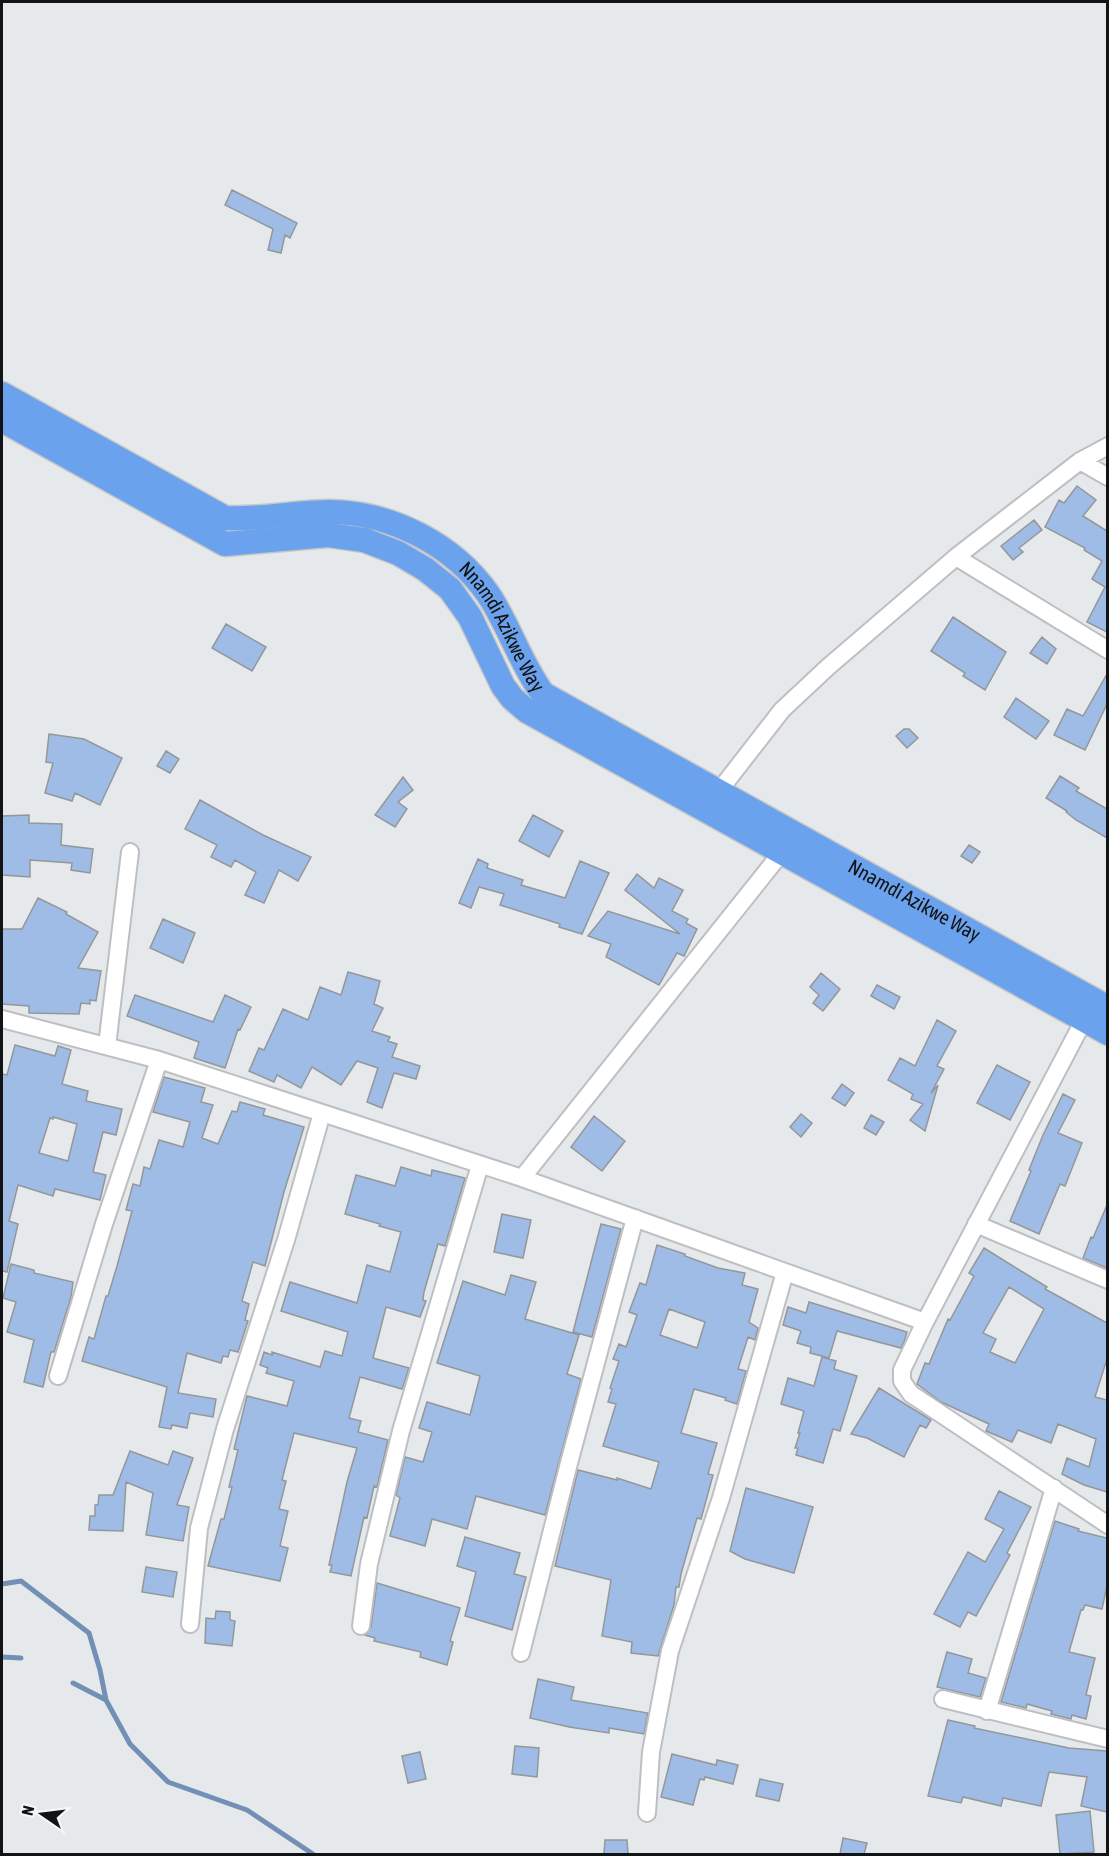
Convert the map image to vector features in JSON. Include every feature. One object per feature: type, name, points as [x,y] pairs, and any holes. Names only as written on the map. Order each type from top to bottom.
[{"type":"highway","name":"Nnamdi Azikwe Way","points":[[2,394],[225,518],[332,512],[374,518],[409,529],[440,546],[466,567],[489,595],[531,678],[543,694],[1107,1008]]},
{"type":"highway","name":"Nnamdi Azikwe Way","points":[[2,420],[225,544],[328,535],[364,540],[398,553],[425,569],[450,589],[470,617],[503,686],[512,698],[527,711],[1107,1033]]},
{"type":"street","points":[[719,791],[782,711],[828,667],[956,557],[1080,461],[1107,446]]},
{"type":"street","points":[[1080,461],[1107,477]]},
{"type":"street","points":[[956,557],[1107,650]]},
{"type":"street","points":[[107,1046],[130,852]]},
{"type":"street","points":[[522,1178],[782,852]]},
{"type":"street","points":[[2,1019],[159,1060],[522,1178],[925,1322]]},
{"type":"street","points":[[1084,1020],[925,1322],[902,1370],[902,1381],[911,1394],[1107,1525]]},
{"type":"street","points":[[58,1376],[104,1224],[159,1060]]},
{"type":"street","points":[[190,1624],[200,1528],[225,1429],[286,1240],[322,1113]]},
{"type":"street","points":[[362,1626],[369,1564],[401,1431],[480,1165]]},
{"type":"street","points":[[521,1653],[635,1218]]},
{"type":"street","points":[[976,1224],[1107,1280]]},
{"type":"street","points":[[647,1813],[651,1752],[670,1651],[721,1498],[785,1272]]},
{"type":"street","points":[[987,1711],[1054,1488]]},
{"type":"street","points":[[943,1699],[1107,1739]]},
{"type":"building","points":[[232,190],[297,223],[290,238],[285,235],[281,253],[268,250],[273,229],[225,205]]},
{"type":"building","points":[[1077,486],[1096,500],[1083,516],[1107,531],[1107,632],[1087,622],[1105,587],[1092,579],[1102,561],[1084,550],[1085,548],[1045,527],[1059,500],[1064,503]]},
{"type":"building","points":[[1034,520],[1042,530],[1019,548],[1023,552],[1013,560],[1001,546]]},
{"type":"building","points":[[953,617],[1006,652],[985,690],[963,676],[965,673],[931,651]]},
{"type":"building","points":[[226,624],[266,647],[252,671],[212,648]]},
{"type":"building","points":[[1042,637],[1056,649],[1047,664],[1030,653]]},
{"type":"building","points":[[1107,674],[1107,704],[1085,750],[1054,735],[1067,709],[1083,716]]},
{"type":"building","points":[[1016,698],[1049,721],[1036,739],[1004,717]]},
{"type":"building","points":[[904,729],[909,729],[918,738],[907,748],[896,736]]},
{"type":"building","points":[[49,734],[84,739],[122,758],[100,805],[75,793],[72,801],[45,793],[53,763],[46,762]]},
{"type":"building","points":[[166,751],[179,759],[170,773],[157,766]]},
{"type":"building","points":[[1060,776],[1079,788],[1076,791],[1107,809],[1107,838],[1076,820],[1067,811],[1046,798]]},
{"type":"building","points":[[403,777],[413,790],[398,802],[407,809],[395,827],[375,815]]},
{"type":"building","points":[[200,800],[263,835],[311,857],[298,881],[279,870],[264,903],[245,895],[256,872],[235,860],[231,867],[211,857],[217,845],[185,829]]},
{"type":"building","points":[[29,815],[29,823],[62,824],[61,845],[93,849],[90,873],[71,870],[72,863],[30,860],[30,877],[2,875],[2,816]]},
{"type":"building","points":[[533,815],[563,831],[549,857],[519,841]]},
{"type":"building","points":[[969,845],[980,852],[972,863],[961,856]]},
{"type":"building","points":[[478,859],[488,864],[487,868],[523,880],[521,885],[565,898],[580,861],[609,873],[582,934],[559,927],[560,924],[500,905],[504,894],[479,887],[471,908],[459,903]]},
{"type":"building","points":[[637,874],[654,888],[659,878],[683,890],[672,911],[688,919],[686,923],[697,929],[684,956],[677,953],[659,985],[606,957],[611,944],[588,936],[608,911],[680,934],[625,890]]},
{"type":"building","points":[[38,898],[67,912],[66,914],[98,932],[78,968],[101,971],[96,1001],[90,1000],[90,1004],[81,1003],[79,1014],[29,1013],[29,1006],[2,1004],[2,929],[22,929]]},
{"type":"building","points":[[163,919],[195,933],[183,963],[150,948]]},
{"type":"building","points":[[348,972],[380,981],[374,1004],[383,1008],[372,1031],[390,1037],[388,1041],[397,1044],[392,1057],[420,1066],[416,1079],[394,1073],[382,1108],[367,1102],[378,1068],[357,1061],[341,1085],[312,1067],[301,1088],[277,1075],[274,1082],[249,1071],[259,1048],[264,1050],[283,1009],[308,1020],[320,987],[341,995]]},
{"type":"building","points":[[821,973],[840,989],[823,1011],[813,1003],[819,995],[810,987]]},
{"type":"building","points":[[877,985],[900,997],[894,1009],[871,996]]},
{"type":"building","points":[[135,995],[213,1022],[225,995],[251,1007],[240,1030],[238,1029],[225,1068],[194,1058],[199,1042],[127,1016]]},
{"type":"building","points":[[937,1020],[956,1031],[937,1066],[944,1069],[931,1093],[938,1085],[925,1131],[910,1120],[923,1104],[911,1099],[913,1094],[888,1080],[900,1058],[915,1066]]},
{"type":"building","points":[[15,1045],[55,1056],[58,1046],[71,1050],[62,1084],[88,1091],[86,1101],[122,1109],[116,1135],[103,1132],[93,1172],[106,1175],[100,1200],[55,1189],[53,1196],[18,1185],[9,1221],[18,1224],[7,1272],[2,1271],[2,1074],[7,1075]],"holes":[[[50,1118],[77,1124],[68,1161],[39,1153]]]},
{"type":"building","points":[[997,1065],[1030,1082],[1010,1120],[977,1103]]},
{"type":"building","points":[[164,1077],[205,1088],[201,1102],[213,1105],[202,1138],[218,1144],[232,1111],[237,1112],[240,1102],[265,1109],[263,1115],[304,1127],[265,1266],[253,1262],[242,1301],[249,1304],[245,1320],[248,1321],[238,1352],[230,1350],[228,1357],[223,1356],[221,1363],[187,1353],[178,1393],[216,1399],[213,1417],[190,1413],[187,1428],[172,1425],[171,1429],[159,1427],[167,1387],[82,1361],[89,1337],[94,1339],[117,1266],[132,1211],[126,1210],[133,1184],[140,1186],[144,1167],[150,1169],[159,1140],[183,1147],[190,1122],[153,1112]]},
{"type":"building","points":[[842,1084],[854,1093],[845,1106],[832,1098]]},
{"type":"building","points":[[1063,1094],[1075,1100],[1058,1133],[1082,1143],[1065,1186],[1060,1184],[1039,1234],[1010,1221],[1043,1135]]},
{"type":"building","points":[[801,1114],[812,1123],[801,1137],[790,1127]]},
{"type":"building","points":[[871,1115],[884,1122],[876,1135],[864,1128]]},
{"type":"building","points":[[594,1116],[625,1141],[602,1171],[571,1147]]},
{"type":"building","points":[[401,1167],[431,1176],[432,1170],[465,1178],[445,1246],[438,1244],[424,1292],[423,1300],[426,1301],[420,1317],[386,1307],[373,1358],[409,1368],[402,1389],[360,1377],[349,1418],[361,1421],[358,1432],[388,1440],[377,1487],[374,1486],[367,1518],[364,1517],[351,1576],[330,1572],[332,1565],[329,1565],[347,1482],[357,1448],[294,1433],[282,1480],[286,1481],[279,1509],[288,1511],[280,1546],[288,1548],[280,1581],[208,1566],[232,1487],[229,1487],[238,1450],[234,1449],[247,1396],[287,1406],[294,1381],[266,1373],[268,1368],[260,1365],[264,1352],[272,1355],[272,1352],[320,1367],[325,1351],[342,1356],[348,1332],[281,1311],[290,1282],[357,1303],[367,1265],[390,1272],[401,1232],[345,1214],[356,1175],[395,1186]]},
{"type":"building","points":[[1107,1205],[1107,1268],[1083,1258]]},
{"type":"building","points":[[502,1214],[531,1220],[523,1258],[494,1252]]},
{"type":"building","points":[[601,1224],[621,1229],[592,1337],[573,1332]]},
{"type":"building","points":[[657,1245],[718,1268],[745,1273],[742,1285],[758,1289],[749,1322],[758,1328],[755,1340],[748,1337],[738,1369],[746,1371],[737,1404],[725,1400],[726,1398],[694,1389],[681,1433],[717,1443],[708,1474],[713,1475],[701,1519],[697,1518],[658,1656],[631,1653],[632,1642],[602,1636],[611,1580],[555,1566],[578,1470],[617,1480],[617,1478],[651,1489],[659,1462],[603,1446],[616,1404],[608,1402],[619,1361],[613,1359],[619,1344],[626,1347],[637,1315],[629,1312],[640,1283],[646,1285]],"holes":[[[669,1309],[705,1322],[697,1348],[660,1335]]]},
{"type":"building","points":[[984,1248],[1047,1287],[1045,1289],[1107,1323],[1107,1359],[1095,1397],[1107,1400],[1107,1492],[1084,1485],[1062,1474],[1067,1458],[1089,1467],[1096,1439],[1058,1424],[1051,1443],[1018,1430],[1012,1442],[986,1431],[989,1424],[941,1402],[917,1384],[925,1363],[929,1364],[948,1319],[950,1320],[974,1276],[969,1273]],"holes":[[[1009,1287],[1044,1309],[1015,1363],[990,1352],[996,1339],[983,1333]]]},
{"type":"building","points":[[11,1264],[34,1270],[34,1273],[73,1282],[71,1297],[54,1352],[51,1352],[43,1387],[24,1382],[34,1340],[7,1332],[16,1302],[3,1298]]},
{"type":"building","points":[[511,1275],[536,1282],[525,1319],[579,1335],[567,1374],[581,1379],[545,1515],[476,1496],[467,1529],[432,1519],[425,1546],[390,1536],[400,1498],[396,1495],[405,1457],[423,1462],[432,1432],[419,1428],[427,1402],[470,1415],[480,1376],[437,1363],[463,1281],[505,1295]]},
{"type":"building","points":[[809,1302],[907,1332],[904,1342],[901,1348],[837,1331],[829,1358],[810,1353],[811,1347],[797,1343],[801,1331],[783,1325],[788,1307],[806,1313]]},
{"type":"building","points":[[822,1357],[836,1361],[834,1369],[857,1376],[840,1431],[833,1429],[823,1463],[796,1455],[798,1448],[795,1448],[804,1411],[781,1404],[788,1378],[814,1386]]},
{"type":"building","points":[[879,1388],[931,1420],[926,1428],[920,1425],[904,1457],[867,1438],[851,1434]]},
{"type":"building","points":[[130,1451],[168,1465],[173,1451],[193,1458],[177,1505],[189,1507],[183,1541],[146,1535],[153,1493],[126,1482],[123,1531],[89,1530],[90,1516],[95,1516],[95,1505],[98,1505],[99,1495],[113,1495]]},
{"type":"building","points":[[746,1488],[813,1507],[794,1573],[745,1559],[730,1551]]},
{"type":"building","points":[[999,1491],[1031,1507],[1007,1553],[1010,1555],[976,1616],[968,1612],[960,1627],[934,1614],[968,1552],[985,1562],[1004,1529],[985,1519]]},
{"type":"building","points":[[1055,1521],[1079,1529],[1078,1531],[1107,1538],[1107,1586],[1102,1609],[1085,1605],[1081,1610],[1069,1652],[1095,1658],[1086,1695],[1091,1696],[1086,1719],[1072,1715],[1071,1719],[1051,1714],[1052,1711],[1027,1704],[1026,1708],[1001,1702]]},
{"type":"building","points":[[465,1537],[520,1553],[514,1574],[526,1577],[512,1630],[465,1616],[476,1572],[457,1566]]},
{"type":"building","points":[[146,1567],[177,1572],[173,1597],[142,1592]]},
{"type":"building","points":[[377,1583],[460,1608],[450,1641],[453,1642],[447,1665],[420,1657],[421,1652],[374,1641],[375,1638],[365,1635],[371,1627]]},
{"type":"building","points":[[216,1611],[230,1612],[230,1620],[235,1621],[232,1646],[205,1643],[206,1618],[215,1619]]},
{"type":"building","points":[[947,1652],[972,1659],[968,1673],[986,1678],[980,1697],[937,1687]]},
{"type":"building","points":[[538,1679],[574,1687],[571,1700],[648,1713],[644,1734],[609,1728],[609,1733],[530,1718]]},
{"type":"building","points":[[948,1720],[975,1726],[974,1728],[1069,1748],[1107,1751],[1107,1812],[1081,1806],[1087,1777],[1049,1772],[1041,1806],[1003,1798],[1001,1806],[963,1797],[961,1803],[928,1796]]},
{"type":"building","points":[[515,1746],[539,1748],[537,1777],[512,1774]]},
{"type":"building","points":[[420,1752],[426,1779],[408,1783],[402,1756]]},
{"type":"building","points":[[672,1754],[716,1765],[717,1760],[738,1765],[733,1784],[705,1777],[704,1780],[700,1779],[693,1805],[661,1797]]},
{"type":"building","points":[[760,1779],[783,1784],[779,1801],[756,1796]]},
{"type":"building","points":[[1090,1811],[1094,1852],[1060,1854],[1056,1815]]},
{"type":"building","points":[[843,1838],[867,1843],[864,1854],[840,1854]]},
{"type":"building","points":[[605,1840],[627,1840],[628,1854],[604,1854]]},
{"type":"waterway","points":[[2,1584],[21,1581],[89,1633],[106,1700]]},
{"type":"waterway","points":[[2,1657],[21,1658]]},
{"type":"waterway","points":[[73,1683],[106,1700],[130,1744],[168,1782],[247,1810],[313,1854]]}]
